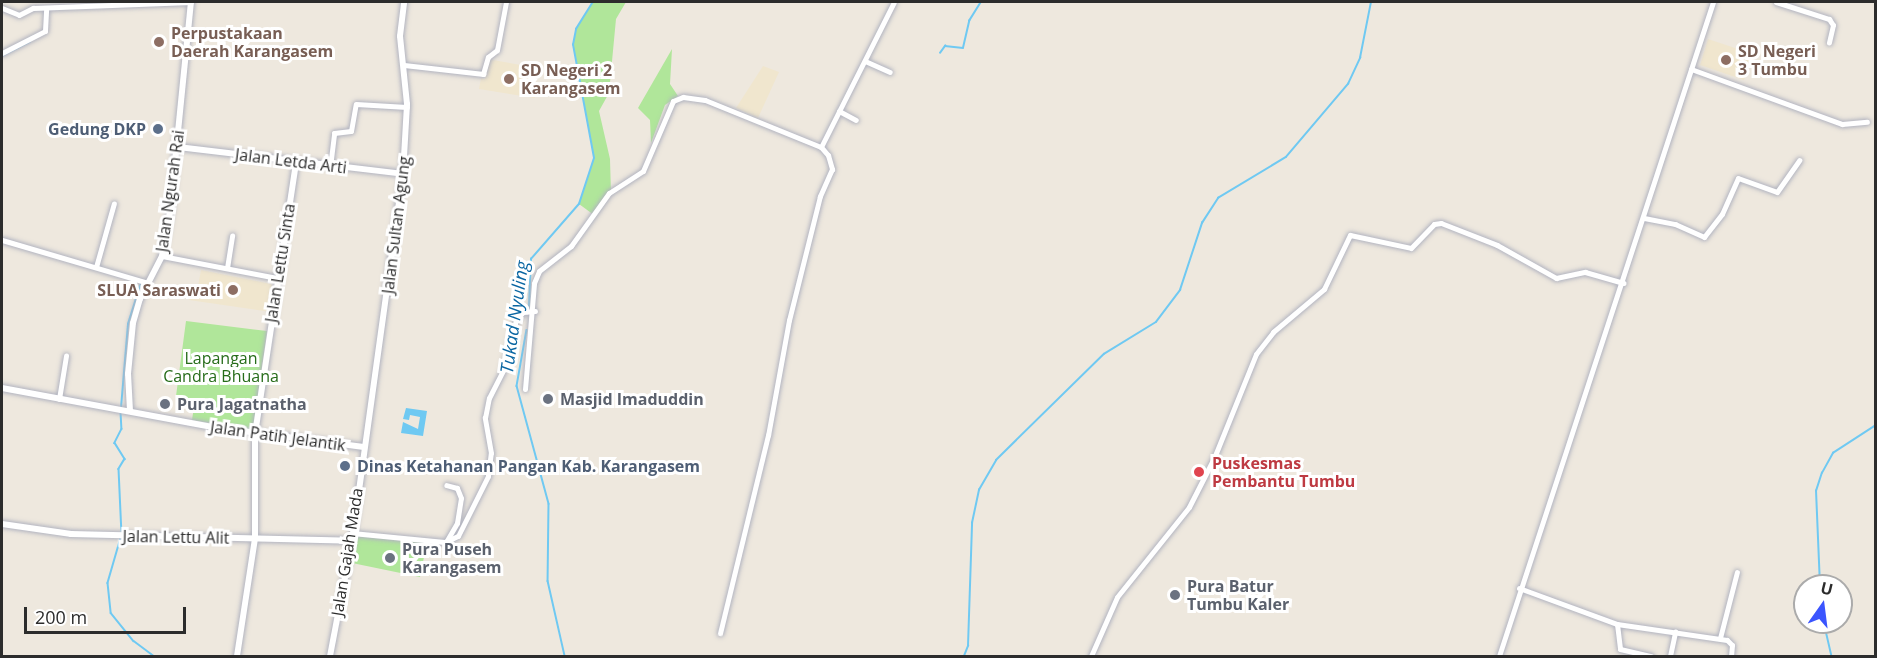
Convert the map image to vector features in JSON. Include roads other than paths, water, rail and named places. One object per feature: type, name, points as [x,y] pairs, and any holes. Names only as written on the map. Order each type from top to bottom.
[{"type":"street","points":[[2,8],[19,15],[32,5],[46,10],[114,3],[140,7],[191,2]]},
{"type":"street","name":"Jalan Ngurah Rai","points":[[123,410],[130,339],[148,282],[162,256],[178,147],[191,2]]},
{"type":"street","name":"Jalan Sultan Agung","points":[[363,447],[403,174],[407,107],[400,36],[404,2]]},
{"type":"street","points":[[404,65],[483,74],[488,57],[497,50],[506,2]]},
{"type":"street","points":[[820,147],[894,2]]},
{"type":"street","points":[[1499,657],[1519,588],[1623,283],[1713,2]]},
{"type":"street","points":[[1776,2],[1829,19],[1833,26],[1829,43]]},
{"type":"street","points":[[2,53],[45,31],[46,10]]},
{"type":"street","points":[[865,60],[890,72]]},
{"type":"street","points":[[1691,69],[1842,124],[1867,122]]},
{"type":"street","points":[[525,389],[534,311],[534,283],[539,271],[571,246],[609,193],[643,171],[673,101],[683,97],[705,100],[820,147],[831,160],[832,169],[820,196],[789,320],[768,435],[720,633]]},
{"type":"street","points":[[330,167],[334,133],[351,131],[356,104],[407,107]]},
{"type":"street","points":[[839,111],[856,120]]},
{"type":"street","name":"Jalan Letda Arti","points":[[178,147],[296,164],[403,174]]},
{"type":"street","points":[[1644,218],[1675,224],[1704,237],[1722,214],[1738,178],[1777,192],[1799,160]]},
{"type":"street","name":"Jalan Lettu Sinta","points":[[237,657],[255,538],[255,434],[296,164]]},
{"type":"street","points":[[96,267],[114,203]]},
{"type":"street","points":[[1090,657],[1117,597],[1190,507],[1214,458],[1256,354],[1273,332],[1324,289],[1350,235],[1411,248],[1441,222],[1497,245],[1556,278],[1585,272],[1623,283]]},
{"type":"street","points":[[227,268],[232,235]]},
{"type":"street","points":[[2,240],[148,282]]},
{"type":"street","points":[[162,256],[277,278]]},
{"type":"street","points":[[352,533],[446,542],[458,536],[485,485],[491,453],[485,410],[504,370],[516,320],[524,311],[534,311]]},
{"type":"street","points":[[59,399],[66,356]]},
{"type":"street","name":"Jalan Patih Jelantik","points":[[2,388],[255,434],[363,447]]},
{"type":"street","name":"Jalan Gajah Mada","points":[[330,657],[352,540],[363,447]]},
{"type":"street","points":[[446,485],[456,488],[461,498],[457,523],[446,542]]},
{"type":"street","name":"Jalan Lettu Alit","points":[[2,524],[45,533],[352,540]]},
{"type":"street","points":[[1720,639],[1737,572]]},
{"type":"street","points":[[1519,588],[1617,624],[1720,639],[1731,643],[1731,657]]},
{"type":"street","points":[[1617,624],[1620,649],[1651,657]]},
{"type":"street","points":[[1670,657],[1675,632]]},
{"type":"water","points":[[406,408],[427,411],[423,436],[401,433],[403,422],[418,429],[420,417],[410,415],[409,420],[403,419]]},
{"type":"waterway","name":"Tukad Nyuling","points":[[529,307],[531,259],[579,204],[594,158],[573,45],[576,29],[593,2]]},
{"type":"waterway","points":[[940,53],[945,46],[963,48],[969,21],[981,2]]},
{"type":"waterway","points":[[964,656],[968,646],[972,523],[979,490],[996,460],[1104,354],[1156,322],[1180,290],[1202,223],[1218,198],[1286,157],[1348,84],[1360,58],[1371,2]]},
{"type":"waterway","points":[[2,56],[30,42]]},
{"type":"waterway","points":[[121,408],[128,324],[141,283]]},
{"type":"waterway","name":"Tukad Nyuling","points":[[527,330],[517,386],[549,504],[548,581],[565,656]]},
{"type":"waterway","points":[[121,412],[122,429],[115,443],[125,459],[119,469],[122,534]]},
{"type":"waterway","points":[[1819,574],[1816,491],[1822,473],[1833,453],[1876,425]]},
{"type":"waterway","points":[[121,538],[108,583],[111,613],[134,641],[154,656]]},
{"type":"waterway","points":[[1827,634],[1832,656]]},
{"type":"place","name":"Perpustakaan Daerah Karangasem","points":[[159,42]]},
{"type":"place","name":"SD Negeri 3 Tumbu","points":[[1726,60]]},
{"type":"place","name":"SD Negeri 2 Karangasem","points":[[509,79]]},
{"type":"place","name":"Gedung DKP","points":[[158,129]]},
{"type":"place","name":"SLUA Saraswati","points":[[233,290]]},
{"type":"place","name":"Masjid Imaduddin","points":[[548,399]]},
{"type":"place","name":"Pura Jagatnatha","points":[[165,404]]},
{"type":"place","name":"Dinas Ketahanan Pangan Kab. Karangasem","points":[[345,466]]},
{"type":"place","name":"Puskesmas Pembantu Tumbu","points":[[1199,472]]},
{"type":"place","name":"Pura Puseh Karangasem","points":[[390,558]]},
{"type":"place","name":"Pura Batur Tumbu Kaler","points":[[1175,595]]},
{"type":"park label","name":"Lapangan Candra Bhuana","points":[[221,367]]}]
